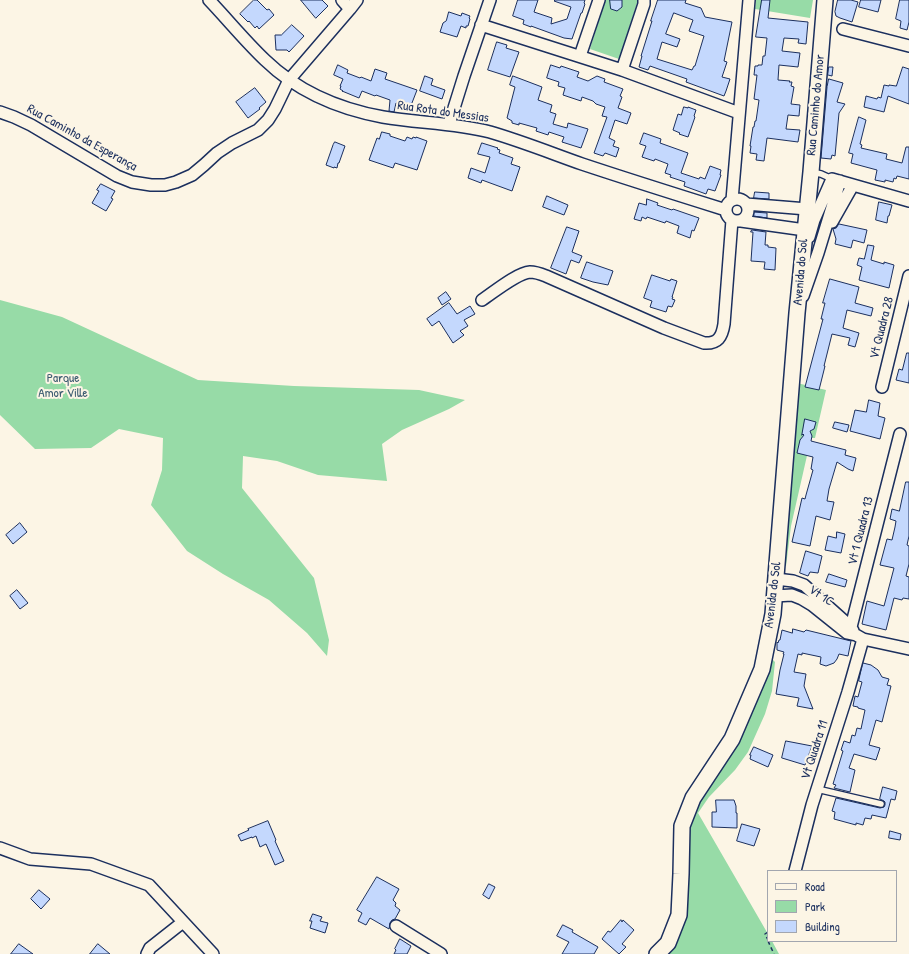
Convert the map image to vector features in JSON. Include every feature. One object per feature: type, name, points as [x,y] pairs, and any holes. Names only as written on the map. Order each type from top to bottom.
[{"type":"street","name":"Rua Rota do Messias","points":[[209,0],[265,61],[289,80],[322,99],[359,112],[410,121],[449,124],[490,132],[588,166],[726,210]]},
{"type":"street","points":[[342,0],[354,4]]},
{"type":"street","points":[[449,124],[490,0]]},
{"type":"street","points":[[580,56],[599,0]]},
{"type":"street","points":[[622,70],[644,0]]},
{"type":"street","points":[[732,200],[749,0]]},
{"type":"street","name":"Rua Caminho do Amor","points":[[807,210],[825,0]]},
{"type":"street","name":"Rua Caminho da Esperança","points":[[0,112],[31,125],[117,176],[132,182],[151,185],[165,185],[176,182],[192,175],[204,166],[216,153],[258,130],[268,120],[289,80],[354,4]]},
{"type":"street","points":[[481,25],[622,70],[739,112]]},
{"type":"street","points":[[843,29],[909,46]]},
{"type":"street","points":[[836,180],[909,201]]},
{"type":"street","points":[[818,253],[836,180]]},
{"type":"street","points":[[801,272],[811,228],[836,180]]},
{"type":"street","points":[[797,313],[818,253],[835,215],[853,185]]},
{"type":"street","points":[[737,220],[745,218],[748,213],[746,204],[742,200],[737,199],[732,200],[728,204],[726,210],[729,218],[737,220],[805,230]]},
{"type":"street","points":[[746,204],[807,210]]},
{"type":"street","name":"Avenida do Sol","points":[[657,954],[668,943],[678,915],[682,826],[692,798],[732,739],[762,669],[773,614],[797,313],[807,210]]},
{"type":"street","points":[[482,300],[519,275],[530,272],[537,273],[622,310],[704,343],[716,342],[723,332],[737,220]]},
{"type":"street","name":"Vt Quadra 28","points":[[882,386],[909,276]]},
{"type":"street","name":"Vt 1 Quadra 13","points":[[854,633],[900,434]]},
{"type":"street","points":[[776,579],[793,581],[804,585],[854,633],[909,649]]},
{"type":"street","points":[[802,599],[804,585]]},
{"type":"street","name":"Vt 1C","points":[[774,596],[792,595],[802,599],[854,633]]},
{"type":"street","name":"Vt Quadra 11","points":[[795,870],[812,804],[845,700],[854,633]]},
{"type":"street","points":[[0,848],[30,859],[91,864],[149,885],[213,954]]},
{"type":"street","points":[[147,954],[150,948],[183,922]]},
{"type":"street","points":[[396,926],[441,954]]},
{"type":"lane","points":[[811,172],[836,180]]},
{"type":"lane","points":[[817,789],[881,804]]},
{"type":"path","points":[[768,942],[774,954]]},
{"type":"green space","points":[[605,0],[638,0],[619,59],[590,49]]},
{"type":"green space","points":[[756,0],[813,0],[810,18],[755,9]]},
{"type":"green space","name":"Parque Amor Ville","points":[[0,300],[62,317],[198,380],[294,386],[419,390],[465,400],[449,409],[402,430],[382,444],[387,481],[318,475],[277,461],[243,456],[242,488],[314,578],[329,640],[327,656],[307,633],[269,600],[223,574],[187,551],[151,505],[162,470],[163,438],[119,429],[91,448],[35,449],[0,415]]},
{"type":"green space","points":[[797,383],[826,390],[815,438],[811,438],[791,526],[786,566],[782,565]]},
{"type":"green space","points":[[771,658],[775,662],[772,691],[765,714],[748,752],[735,770],[709,797],[698,813],[767,932],[767,942],[773,942],[779,954],[660,954],[685,895],[690,818],[702,796],[726,763],[736,746]]},
{"type":"building","points":[[254,0],[257,0],[267,10],[269,9],[274,15],[259,29],[257,26],[255,28],[240,14]]},
{"type":"building","points":[[301,0],[322,0],[328,6],[316,18]]},
{"type":"building","points":[[518,0],[538,0],[534,12],[552,18],[551,24],[567,19],[571,7],[554,1],[555,0],[585,0],[585,4],[572,39],[564,38],[523,24],[524,20],[513,16]]},
{"type":"building","points":[[610,0],[622,0],[622,7],[617,11],[611,9]]},
{"type":"building","points":[[658,0],[686,0],[685,3],[701,8],[705,17],[732,22],[724,61],[727,62],[722,77],[730,79],[724,96],[686,82],[687,79],[650,66],[648,70],[639,67]],"holes":[[[674,13],[693,20],[689,31],[704,36],[695,66],[692,70],[657,59],[662,42],[677,47],[680,39],[666,34]]]},
{"type":"building","points":[[762,0],[770,0],[768,18],[808,22],[806,44],[798,43],[799,39],[784,38],[782,51],[800,53],[798,67],[779,65],[778,80],[792,82],[791,86],[794,87],[791,104],[800,105],[799,116],[788,115],[786,129],[800,130],[798,142],[767,138],[764,161],[756,160],[757,154],[750,153],[753,127],[756,121],[759,100],[754,99],[757,75],[754,75],[755,66],[762,65],[763,56],[765,56],[767,38],[756,37]]},
{"type":"building","points":[[838,0],[851,0],[858,2],[852,22],[836,16],[835,12]]},
{"type":"building","points":[[861,0],[881,0],[878,12],[859,7]]},
{"type":"building","points":[[900,0],[909,0],[909,22],[907,30],[900,28],[901,21],[896,19]]},
{"type":"building","points":[[449,12],[461,16],[462,13],[470,16],[468,26],[466,26],[466,28],[461,26],[457,37],[440,32]]},
{"type":"building","points":[[292,25],[304,36],[289,52],[287,50],[276,50],[275,35],[281,35]]},
{"type":"building","points":[[497,42],[507,45],[506,48],[519,52],[510,77],[488,70]]},
{"type":"building","points":[[338,65],[348,70],[347,73],[371,81],[375,69],[387,73],[385,79],[417,90],[410,108],[396,103],[394,112],[389,111],[390,100],[362,91],[359,98],[342,91],[340,86],[343,79],[334,75]]},
{"type":"building","points":[[551,65],[560,68],[561,66],[579,72],[577,77],[588,81],[597,76],[605,79],[604,82],[623,89],[618,108],[631,113],[627,124],[615,120],[609,138],[615,141],[613,146],[619,148],[616,157],[605,153],[603,156],[594,153],[607,117],[602,116],[605,107],[582,97],[581,101],[563,95],[565,88],[558,86],[559,82],[547,78]]},
{"type":"building","points":[[829,67],[833,67],[832,76],[828,75]]},
{"type":"building","points":[[903,67],[909,69],[909,104],[888,96],[884,112],[864,107],[866,96],[877,99],[878,97],[881,98],[884,85],[896,86]]},
{"type":"building","points":[[425,76],[433,79],[431,85],[445,90],[442,99],[420,91]]},
{"type":"building","points":[[513,76],[542,87],[538,100],[552,105],[550,112],[556,114],[553,124],[567,128],[568,123],[588,129],[581,148],[562,142],[564,137],[549,132],[548,135],[536,131],[537,128],[519,123],[519,125],[512,123],[512,121],[507,118],[515,87],[510,85]]},
{"type":"building","points":[[829,79],[843,83],[837,102],[845,104],[839,113],[835,156],[832,155],[831,159],[821,158]]},
{"type":"building","points":[[255,88],[266,102],[259,108],[260,109],[248,118],[236,102]]},
{"type":"building","points":[[684,107],[696,110],[688,137],[673,130],[678,114],[681,115]]},
{"type":"building","points":[[859,117],[866,120],[860,144],[862,145],[861,148],[887,154],[886,159],[902,163],[906,147],[909,147],[909,179],[897,176],[896,179],[894,178],[893,182],[875,180],[877,170],[851,163],[853,154],[849,153]]},
{"type":"building","points":[[382,132],[405,141],[407,137],[412,139],[413,137],[416,137],[427,141],[417,170],[395,163],[393,168],[369,160],[377,138],[379,139]]},
{"type":"building","points":[[644,133],[661,139],[660,143],[688,153],[681,173],[699,179],[700,177],[705,179],[710,166],[721,170],[721,175],[715,191],[708,189],[706,194],[684,186],[685,182],[670,177],[671,175],[665,173],[668,164],[655,159],[654,161],[642,157],[646,146],[640,144]]},
{"type":"building","points":[[335,142],[345,146],[337,168],[326,165]]},
{"type":"building","points":[[482,143],[498,148],[497,149],[500,150],[499,153],[513,158],[511,164],[520,167],[512,191],[482,180],[481,183],[468,178],[471,168],[485,173],[490,157],[478,154]]},
{"type":"building","points":[[101,184],[115,191],[111,198],[113,199],[106,211],[92,203]]},
{"type":"building","points":[[755,192],[769,193],[769,199],[754,198]]},
{"type":"building","points":[[547,196],[568,205],[564,215],[543,207]]},
{"type":"building","points":[[647,199],[658,203],[657,205],[699,218],[694,231],[692,230],[690,238],[677,233],[679,226],[666,221],[665,223],[647,217],[646,219],[642,217],[641,221],[634,219],[639,203],[646,205]]},
{"type":"building","points":[[879,202],[892,205],[887,223],[876,220]]},
{"type":"building","points":[[753,212],[767,213],[767,218],[753,216]]},
{"type":"building","points":[[839,224],[867,230],[864,243],[853,240],[851,248],[835,244],[836,239],[833,229]]},
{"type":"building","points":[[567,227],[579,231],[572,252],[582,256],[579,263],[571,260],[566,274],[551,268]]},
{"type":"building","points":[[752,230],[766,232],[765,245],[776,248],[775,270],[764,269],[765,262],[751,261]]},
{"type":"building","points":[[868,245],[874,246],[871,260],[894,265],[889,288],[859,280],[862,267],[857,265],[859,258],[864,259]]},
{"type":"building","points":[[587,262],[613,271],[608,285],[581,278]]},
{"type":"building","points":[[652,275],[670,281],[671,279],[677,281],[672,297],[672,299],[675,300],[672,307],[668,306],[666,312],[650,307],[652,301],[644,298]]},
{"type":"building","points":[[830,279],[859,287],[855,303],[873,308],[871,316],[847,310],[843,328],[859,333],[855,347],[848,345],[850,338],[832,334],[819,390],[805,387],[823,319],[821,319],[825,303],[823,303]]},
{"type":"building","points":[[446,292],[451,299],[442,305],[438,298]]},
{"type":"building","points":[[449,303],[457,314],[470,306],[475,314],[464,320],[468,326],[460,331],[464,335],[453,343],[439,321],[432,326],[427,319]]},
{"type":"building","points":[[907,353],[909,353],[909,383],[896,380],[899,369],[902,370]]},
{"type":"building","points":[[869,400],[880,403],[878,416],[885,418],[880,439],[850,431],[855,410],[866,412]]},
{"type":"building","points":[[805,419],[816,422],[814,429],[810,431],[812,436],[811,441],[846,450],[845,455],[856,458],[853,471],[837,462],[827,501],[834,502],[830,520],[816,516],[810,546],[792,542],[802,498],[805,499],[813,470],[811,469],[813,457],[797,453],[800,440],[804,435],[802,435]]},
{"type":"building","points":[[835,422],[849,425],[847,432],[833,428]]},
{"type":"building","points":[[906,482],[909,482],[909,536],[907,545],[909,546],[909,564],[906,576],[909,577],[909,599],[903,598],[902,600],[894,598],[886,630],[862,624],[867,601],[884,606],[894,568],[880,565],[887,539],[892,540],[895,527],[896,521],[890,519],[892,509],[899,511]]},
{"type":"building","points":[[20,523],[27,532],[13,544],[6,535]]},
{"type":"building","points":[[837,532],[845,534],[841,553],[825,550],[828,536],[836,538]]},
{"type":"building","points":[[806,551],[822,556],[818,573],[810,572],[808,576],[800,573]]},
{"type":"building","points":[[829,574],[847,580],[845,587],[826,582]]},
{"type":"building","points":[[17,590],[28,603],[20,609],[10,596]]},
{"type":"building","points":[[793,629],[804,632],[806,630],[851,641],[848,656],[839,654],[834,663],[826,666],[820,664],[821,657],[802,653],[802,655],[798,654],[794,672],[806,674],[804,686],[813,709],[797,706],[799,698],[776,694],[784,654],[784,652],[777,650],[777,642],[778,643],[780,640],[782,630],[792,633]]},
{"type":"building","points":[[863,663],[871,665],[878,670],[882,677],[889,679],[887,685],[891,686],[882,722],[876,720],[869,745],[880,748],[876,760],[854,754],[849,768],[855,770],[850,792],[834,788],[836,785],[833,784],[843,751],[841,750],[844,741],[850,743],[852,735],[855,736],[857,728],[861,729],[865,710],[853,706],[855,696],[858,697],[862,682],[859,681]]},
{"type":"building","points":[[786,741],[812,746],[805,765],[782,758]]},
{"type":"building","points":[[754,747],[773,755],[768,767],[750,759],[750,755]]},
{"type":"building","points":[[883,787],[897,791],[895,800],[891,799],[886,818],[872,815],[871,819],[865,818],[863,825],[856,823],[856,825],[834,819],[835,812],[832,811],[836,798],[880,808],[884,807],[885,802],[880,799]]},
{"type":"building","points":[[716,800],[734,800],[737,813],[737,828],[712,827],[712,812],[716,812]]},
{"type":"building","points":[[268,821],[284,861],[275,865],[266,844],[260,847],[256,836],[241,841],[238,835],[249,830],[248,829]]},
{"type":"building","points":[[742,824],[760,829],[754,846],[737,841]]},
{"type":"building","points":[[890,831],[901,834],[900,840],[889,838]]},
{"type":"building","points":[[377,877],[399,889],[393,900],[396,903],[395,906],[400,910],[395,919],[390,923],[389,929],[370,918],[366,925],[358,921],[362,913],[357,910]]},
{"type":"building","points":[[489,884],[495,887],[489,899],[483,895]]},
{"type":"building","points":[[39,890],[50,899],[41,909],[31,899]]},
{"type":"building","points":[[313,914],[322,917],[320,921],[328,923],[325,933],[310,928],[312,921],[310,921]]},
{"type":"building","points":[[621,920],[622,922],[623,920],[634,930],[622,944],[626,947],[619,954],[602,939],[608,931],[610,932]]},
{"type":"building","points":[[563,925],[598,947],[594,954],[562,954],[569,942],[557,936]]},
{"type":"building","points":[[400,939],[411,946],[407,954],[394,954]]},
{"type":"building","points":[[19,944],[33,954],[11,954]]},
{"type":"building","points":[[98,944],[110,954],[90,954]]}]
